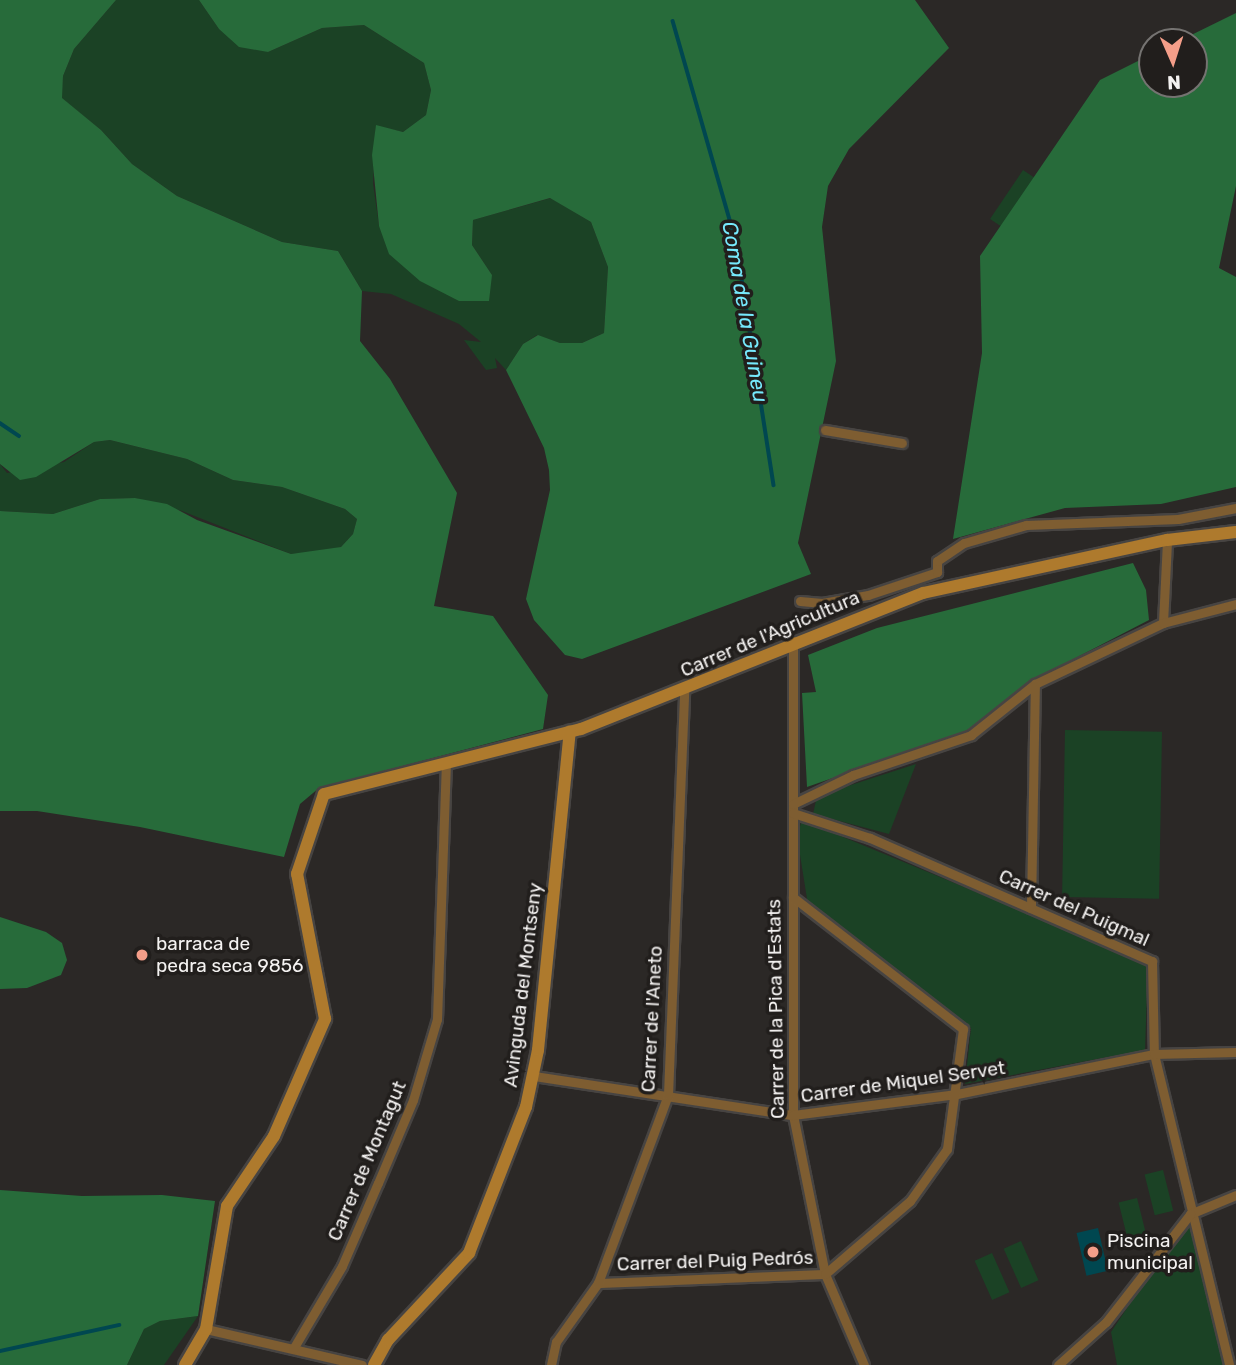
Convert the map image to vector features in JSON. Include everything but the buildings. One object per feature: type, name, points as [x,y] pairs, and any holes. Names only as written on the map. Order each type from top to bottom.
[{"type":"street","points":[[825,430],[902,443]]},
{"type":"street","points":[[800,601],[822,603],[868,595],[937,572],[937,561],[964,543],[1026,525],[1178,519],[1236,508]]},
{"type":"street","name":"Carrer de l'Agricultura","points":[[206,1329],[227,1206],[274,1136],[325,1019],[297,874],[324,794],[570,732],[684,691],[793,641],[923,593],[1167,540],[1236,532]]},
{"type":"street","points":[[1163,623],[1167,540]]},
{"type":"street","points":[[793,808],[853,775],[971,735],[1035,684],[1163,623],[1236,604]]},
{"type":"street","name":"Carrer de la Pica d'Estats","points":[[793,641],[793,1115],[825,1275],[864,1365]]},
{"type":"street","points":[[1031,908],[1035,684]]},
{"type":"street","name":"Carrer de l'Aneto","points":[[551,1365],[556,1342],[598,1283],[668,1095],[684,691]]},
{"type":"street","name":"Avinguda del Montseny","points":[[374,1365],[388,1340],[469,1253],[518,1133],[534,1076],[570,732]]},
{"type":"street","name":"Carrer de Montagut","points":[[293,1349],[342,1266],[373,1195],[413,1100],[436,1018],[446,764]]},
{"type":"street","name":"Carrer del Puigmal","points":[[793,808],[870,838],[1152,961],[1154,1054],[1228,1365]]},
{"type":"street","name":"Carrer del Puig Pedrós","points":[[598,1283],[825,1275],[909,1201],[947,1149],[957,1094],[963,1029],[793,897]]},
{"type":"street","name":"Carrer de Miquel Servet","points":[[534,1076],[793,1115],[957,1094],[1154,1054],[1236,1052]]},
{"type":"street","points":[[1058,1365],[1105,1322],[1191,1214],[1236,1195]]},
{"type":"street","points":[[185,1365],[206,1329],[362,1365]]},
{"type":"green space","points":[[0,0],[116,0],[74,49],[63,76],[62,98],[101,130],[132,164],[177,196],[282,242],[338,251],[362,291],[360,341],[390,379],[457,493],[434,606],[493,616],[548,695],[543,729],[319,788],[300,804],[284,857],[140,827],[37,811],[0,811],[0,511],[53,514],[100,499],[135,498],[167,504],[197,520],[291,554],[341,547],[353,534],[357,519],[345,509],[282,487],[233,480],[187,459],[110,440],[94,442],[36,477],[20,480],[0,464]]},
{"type":"green space","points":[[116,0],[199,0],[219,29],[268,52],[322,28],[364,25],[424,63],[431,90],[426,115],[403,132],[376,126],[373,183],[379,226],[492,275],[472,245],[473,220],[551,198],[591,222],[608,267],[604,333],[582,343],[560,343],[537,335],[523,344],[506,370],[495,358],[497,368],[486,370],[464,340],[481,342],[459,324],[391,294],[362,291],[338,251],[282,242],[177,196],[132,164],[101,130],[61,98],[63,76],[74,49]]},
{"type":"green space","points":[[199,0],[915,0],[949,48],[849,149],[828,186],[822,227],[836,361],[798,543],[811,574],[582,659],[565,655],[534,620],[526,599],[550,490],[549,470],[544,448],[506,370],[523,344],[538,335],[560,343],[582,343],[604,333],[608,267],[591,222],[550,198],[473,220],[472,245],[492,275],[489,301],[459,301],[420,281],[389,254],[379,226],[372,155],[376,125],[403,132],[426,115],[431,90],[424,63],[364,25],[322,28],[268,52],[239,47],[219,29]]},
{"type":"green space","points":[[1236,13],[1236,186],[1219,268],[1236,277],[1236,487],[1161,504],[1065,508],[953,539],[982,353],[980,256],[1100,80],[1138,61],[1138,98],[1208,98],[1208,28],[1205,28]]},
{"type":"green space","points":[[1023,170],[1035,178],[1002,227],[990,219]]},
{"type":"green space","points":[[110,440],[187,459],[233,480],[282,487],[345,509],[357,519],[353,534],[341,547],[326,552],[291,554],[182,511],[135,498],[100,499],[53,514],[0,511],[0,464],[7,473],[64,462],[94,442]]},
{"type":"green space","points":[[1133,563],[1146,590],[1149,620],[1033,680],[967,731],[807,787],[802,693],[816,692],[808,655],[877,628]]},
{"type":"green space","points":[[1065,730],[1162,732],[1159,899],[1062,897]]},
{"type":"green space","points":[[916,764],[889,834],[813,814],[817,796]]},
{"type":"green space","points":[[802,820],[1148,963],[1145,1050],[965,1084],[971,1028],[808,905],[797,836]]},
{"type":"green space","points":[[0,917],[46,932],[62,943],[67,960],[61,975],[27,988],[0,989]]},
{"type":"green space","points":[[1163,1170],[1173,1211],[1155,1215],[1145,1175]]},
{"type":"green space","points":[[0,1190],[82,1196],[162,1195],[215,1201],[198,1316],[160,1321],[144,1329],[127,1365],[0,1365]]},
{"type":"green space","points":[[1137,1198],[1147,1239],[1129,1243],[1119,1203]]},
{"type":"green space","points":[[1190,1214],[1229,1365],[1117,1365],[1111,1332]]},
{"type":"green space","points":[[1021,1241],[1038,1280],[1021,1288],[1004,1249]]},
{"type":"green space","points":[[992,1253],[1009,1292],[992,1300],[975,1261]]},
{"type":"green space","points":[[198,1316],[164,1365],[127,1365],[144,1329],[160,1321]]},
{"type":"water","name":"Piscina municipal","points":[[1098,1228],[1108,1271],[1086,1276],[1077,1233]]},
{"type":"waterway","name":"Coma de la Guineu","points":[[673,21],[736,240],[774,485]]},
{"type":"waterway","points":[[0,423],[19,436]]},
{"type":"waterway","points":[[0,1351],[119,1325]]},
{"type":"place","name":"barraca de pedra seca 9856","points":[[142,955]]},
{"type":"place","name":"Piscina municipal","points":[[1093,1252]]}]
